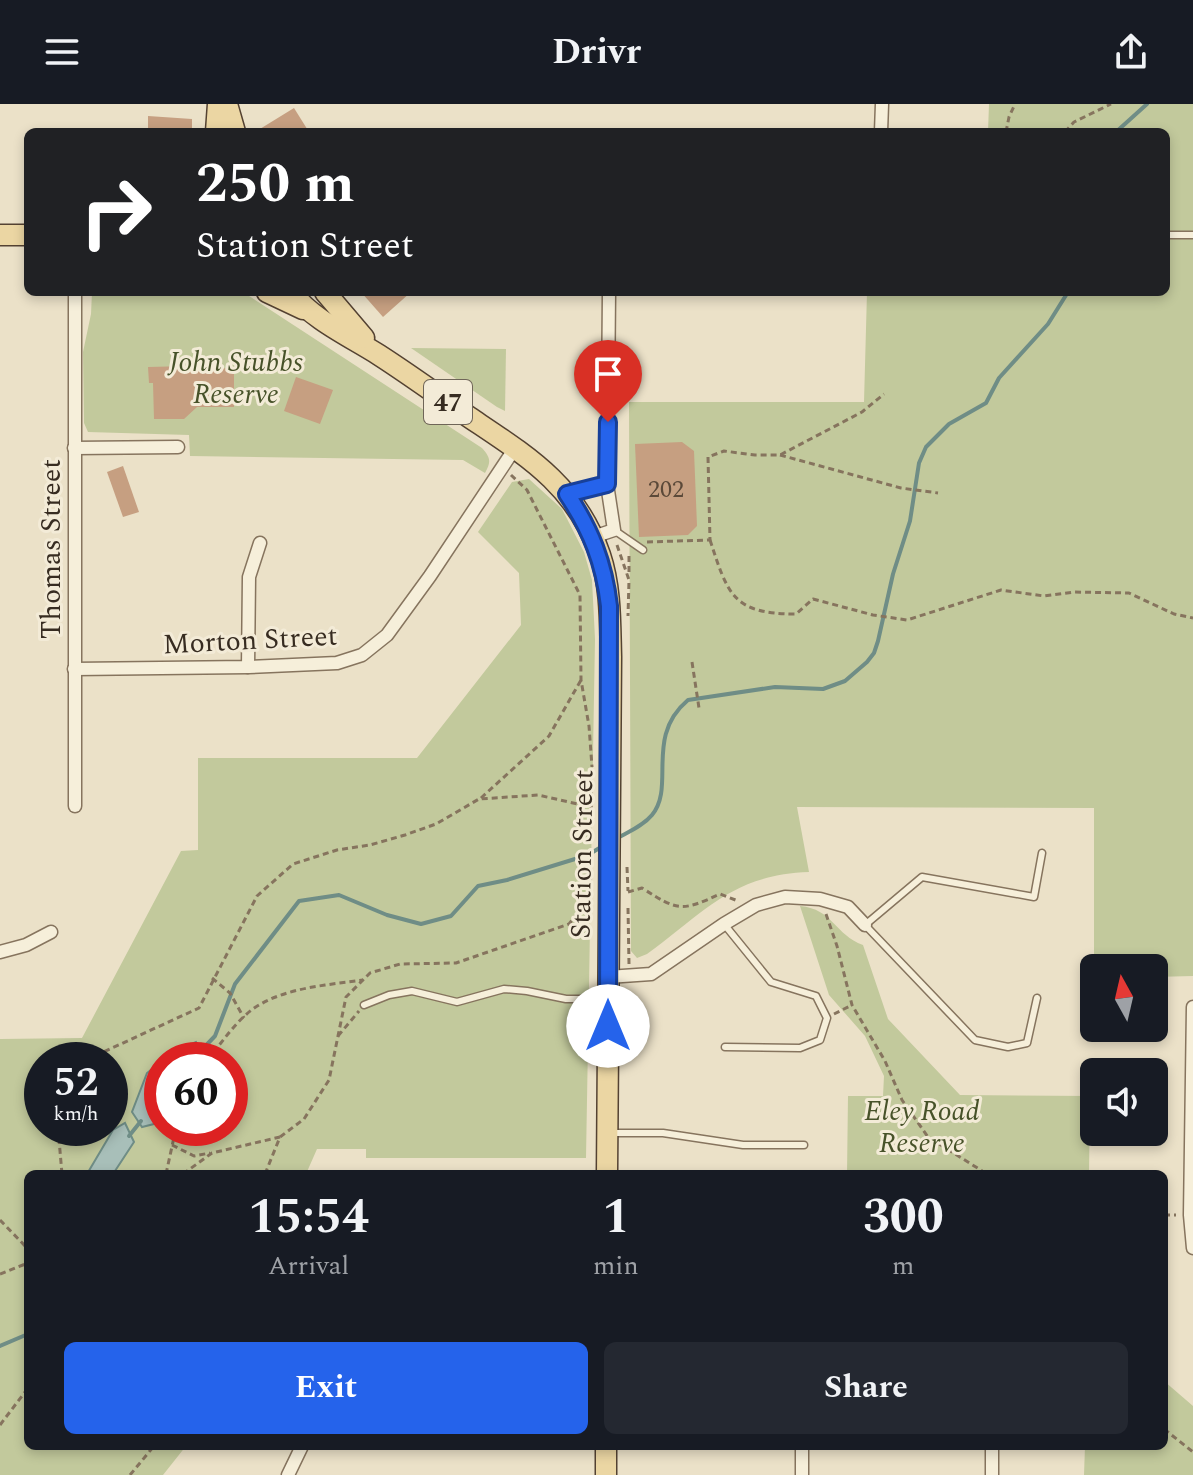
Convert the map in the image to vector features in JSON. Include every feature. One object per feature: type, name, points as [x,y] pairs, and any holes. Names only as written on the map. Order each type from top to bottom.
[{"type":"main road","points":[[216,128],[218,104]]},
{"type":"main road","points":[[227,104],[234,128]]},
{"type":"main road","points":[[0,235],[24,235]]},
{"type":"main road","points":[[276,296],[307,310]]},
{"type":"main road","name":"Station Street","points":[[295,296],[307,310],[380,356],[544,469],[567,494],[593,537],[604,568],[609,606],[597,813],[608,977],[607,1170]]},
{"type":"main road","name":"Station Street","points":[[328,296],[380,356]]},
{"type":"main road","points":[[606,1450],[606,1475]]},
{"type":"street","points":[[881,128],[882,104]]},
{"type":"street","name":"Thomas Street","points":[[75,296],[75,806]]},
{"type":"street","points":[[608,401],[609,296]]},
{"type":"street","points":[[593,537],[614,530],[607,484],[608,422]]},
{"type":"street","points":[[74,448],[178,447]]},
{"type":"street","name":"Morton Street","points":[[74,669],[337,663],[362,655],[387,635],[515,448]]},
{"type":"street","points":[[567,494],[607,484]]},
{"type":"street","points":[[248,667],[249,577],[260,543]]},
{"type":"street","points":[[608,977],[651,974],[756,905],[785,897],[820,899],[848,907],[865,925]]},
{"type":"street","points":[[0,952],[26,945],[51,932]]},
{"type":"street","points":[[1193,1007],[1190,1215],[1193,1248]]},
{"type":"street","points":[[288,1475],[300,1450]]},
{"type":"street","points":[[802,1450],[802,1475]]},
{"type":"street","points":[[992,1450],[992,1475]]},
{"type":"lane","points":[[1170,235],[1193,235]]},
{"type":"lane","points":[[614,530],[643,550]]},
{"type":"lane","points":[[1037,998],[1027,1043],[1008,1047],[975,1040],[865,925],[922,877],[1034,897],[1042,853]]},
{"type":"lane","points":[[724,924],[771,982],[816,996],[827,1018],[820,1040],[800,1048],[725,1047]]},
{"type":"lane","points":[[364,1005],[389,995],[412,991],[457,1002],[504,989],[566,999],[608,999]]},
{"type":"lane","points":[[607,1133],[663,1133],[743,1145],[804,1145]]},
{"type":"path","points":[[1007,128],[1015,104]]},
{"type":"path","points":[[1069,128],[1074,122],[1111,104]]},
{"type":"path","points":[[780,455],[862,412],[884,394]]},
{"type":"path","points":[[938,493],[901,488],[780,455],[724,451],[708,457],[710,540],[722,577],[738,603],[769,614],[796,614],[813,599],[873,615],[907,620],[1001,590],[1044,596],[1074,592],[1129,593],[1174,614],[1193,618]]},
{"type":"path","points":[[479,799],[538,795],[597,813],[589,726],[581,680],[580,595],[527,490],[503,467]]},
{"type":"path","points":[[629,580],[629,542],[710,540]]},
{"type":"path","points":[[692,662],[699,708]]},
{"type":"path","points":[[125,1042],[199,1008],[257,896],[293,864],[425,828],[479,799],[549,736],[581,680]]},
{"type":"path","points":[[174,1146],[194,1156],[280,1137],[304,1119],[329,1080],[346,997],[370,973],[400,964],[456,963],[569,924],[588,900],[600,876]]},
{"type":"path","points":[[628,892],[642,888],[677,908],[696,905],[720,894],[756,905]]},
{"type":"path","points":[[820,899],[837,946],[852,1005],[885,1061],[902,1100],[928,1137],[981,1170]]},
{"type":"path","points":[[627,900],[630,976]]},
{"type":"path","points":[[212,978],[230,993],[244,1018]]},
{"type":"path","points":[[221,1042],[258,1005],[296,990],[363,980]]},
{"type":"path","points":[[338,1036],[364,1005]]},
{"type":"path","points":[[827,1018],[852,1005]]},
{"type":"path","points":[[267,1170],[280,1137]]},
{"type":"path","points":[[60,1146],[62,1170]]},
{"type":"path","points":[[167,1170],[172,1146]]},
{"type":"path","points":[[189,1170],[212,1153]]},
{"type":"path","points":[[0,1220],[24,1245]]},
{"type":"path","points":[[0,1274],[24,1265]]},
{"type":"path","points":[[0,1425],[24,1393]]},
{"type":"path","points":[[1168,1432],[1193,1452]]},
{"type":"path","points":[[130,1475],[151,1450]]},
{"type":"green space","points":[[989,104],[1193,104],[1193,976],[1168,977],[1168,954],[1094,954],[1094,808],[797,807],[809,872],[759,880],[739,888],[720,898],[647,954],[637,958],[631,951],[629,402],[864,402],[867,296],[1170,296],[1170,128],[988,128]]},
{"type":"green space","name":"John Stubbs Reserve","points":[[92,296],[249,296],[482,448],[489,460],[487,469],[485,473],[463,460],[190,456],[189,435],[88,432],[84,423],[83,352]]},
{"type":"green space","points":[[411,348],[506,349],[505,411],[497,407]]},
{"type":"green space","points":[[529,479],[562,509],[584,552],[592,580],[595,639],[586,1158],[366,1158],[366,1149],[317,1149],[308,1170],[24,1170],[24,1450],[183,1450],[163,1475],[0,1475],[0,1039],[82,1038],[181,851],[198,850],[198,758],[417,758],[521,625],[519,573],[478,532],[512,482]]},
{"type":"green space","name":"Eley Road Reserve","points":[[800,906],[820,912],[846,935],[863,945],[888,1019],[960,1095],[1080,1096],[1080,1146],[1089,1146],[1089,1170],[847,1170],[848,1096],[883,1096],[884,1076],[865,1036],[829,995]]},
{"type":"green space","points":[[1168,1384],[1193,1406],[1193,1475],[1084,1475],[1085,1450],[1168,1450]]},
{"type":"water","points":[[144,1081],[144,1126],[132,1112]]},
{"type":"water","points":[[128,1129],[134,1142],[116,1170],[89,1170],[104,1146],[128,1146]]},
{"type":"building","points":[[294,108],[306,128],[262,128]]},
{"type":"building","points":[[148,116],[192,119],[192,128],[148,128]]},
{"type":"building","points":[[365,296],[407,296],[383,317]]},
{"type":"building","points":[[189,362],[200,362],[200,369],[234,368],[234,407],[197,407],[184,419],[154,419],[153,383],[149,383],[148,367],[189,366]]},
{"type":"building","points":[[296,377],[333,390],[320,424],[284,411]]},
{"type":"building","points":[[682,442],[694,451],[697,526],[688,535],[639,537],[635,444]]},
{"type":"building","points":[[123,466],[139,512],[123,517],[107,472]]},
{"type":"waterway","points":[[1120,128],[1147,104]]},
{"type":"waterway","points":[[616,839],[644,822],[659,803],[667,730],[675,714],[688,700],[775,687],[823,689],[845,681],[867,662],[878,641],[893,574],[910,521],[919,463],[926,447],[949,424],[986,403],[999,378],[1048,324],[1066,296]]},
{"type":"waterway","points":[[209,1042],[215,1036],[235,984],[299,901],[339,895],[387,915],[421,924],[451,916],[478,886],[588,855],[601,847]]},
{"type":"waterway","points":[[129,1136],[141,1121]]},
{"type":"waterway","points":[[0,1346],[24,1336]]},
{"type":"route","points":[[608,422],[607,484],[567,494],[583,518],[601,557],[609,606],[608,1026]]}]
